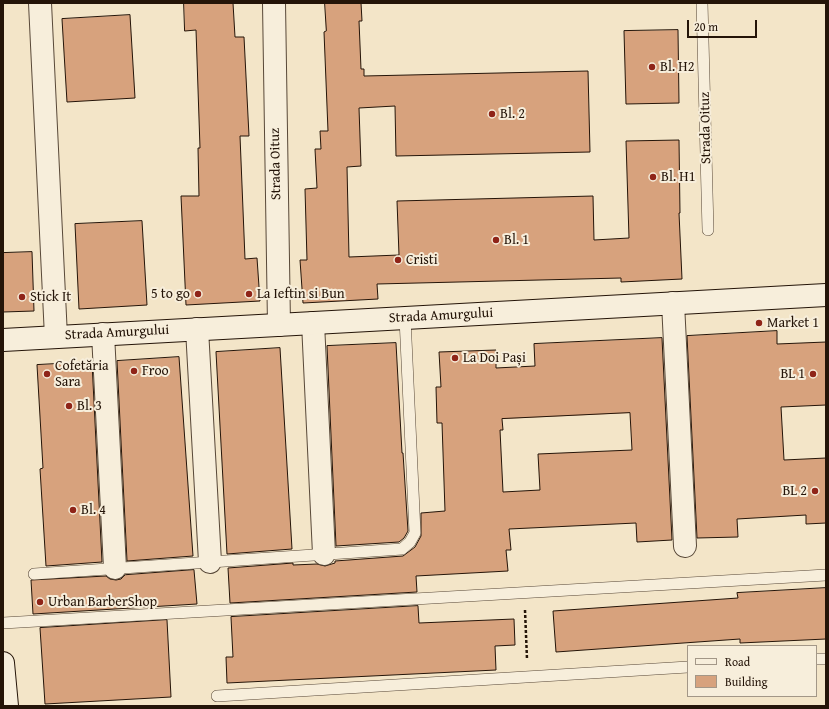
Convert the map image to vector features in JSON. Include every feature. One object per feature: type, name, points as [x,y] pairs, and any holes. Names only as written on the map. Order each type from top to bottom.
[{"type":"street","name":"Strada Amurgului","points":[[40,3],[56,337]]},
{"type":"street","name":"Strada Oituz","points":[[274,3],[279,325]]},
{"type":"street","name":"Strada Amurgului","points":[[3,340],[826,295]]},
{"type":"street","points":[[673,303],[685,546]]},
{"type":"street","points":[[312,323],[324,554]]},
{"type":"street","points":[[197,329],[210,562]]},
{"type":"street","points":[[103,334],[115,568]]},
{"type":"street","points":[[3,663],[5,697]]},
{"type":"lane","name":"Strada Oituz","points":[[702,3],[708,230]]},
{"type":"lane","points":[[34,574],[402,549],[410,542],[415,533],[405,318]]},
{"type":"lane","points":[[3,623],[826,575]]},
{"type":"lane","points":[[217,696],[687,667]]},
{"type":"path","points":[[524,592],[528,677]]},
{"type":"building","points":[[184,3],[233,3],[235,37],[244,37],[249,136],[240,136],[245,259],[257,258],[260,301],[186,305],[181,196],[199,196],[198,148],[200,148],[196,30],[185,31]]},
{"type":"building","points":[[325,3],[361,3],[362,21],[359,21],[361,69],[364,69],[364,76],[588,71],[590,152],[396,156],[395,106],[359,108],[361,166],[347,167],[349,257],[399,255],[397,201],[593,196],[594,240],[629,238],[626,141],[679,140],[679,213],[682,279],[621,282],[621,278],[377,284],[378,299],[303,303],[300,260],[307,260],[305,189],[317,188],[315,149],[321,149],[320,131],[328,131],[324,32],[326,31]]},
{"type":"building","points":[[130,15],[135,98],[67,102],[62,19]]},
{"type":"building","name":"Bl. H2","points":[[678,30],[679,103],[626,104],[624,31]]},
{"type":"building","points":[[142,221],[147,305],[79,309],[75,224]]},
{"type":"building","points":[[32,252],[34,311],[3,312],[3,253]]},
{"type":"building","points":[[777,331],[777,344],[826,342],[826,405],[781,407],[784,460],[826,458],[826,523],[806,524],[806,515],[737,519],[738,537],[697,538],[687,336]]},
{"type":"building","points":[[662,338],[672,540],[637,542],[636,523],[509,529],[511,550],[506,550],[508,571],[416,576],[417,592],[230,603],[228,568],[293,563],[293,565],[317,564],[325,566],[335,563],[335,561],[403,556],[415,547],[421,536],[421,513],[445,511],[442,423],[437,423],[436,387],[441,387],[439,352],[496,350],[496,368],[535,366],[534,344]],"holes":[[[630,413],[632,450],[538,454],[540,490],[503,492],[500,430],[503,430],[502,419]]]},
{"type":"building","points":[[396,343],[408,531],[404,538],[399,542],[336,546],[327,346]]},
{"type":"building","points":[[280,348],[292,549],[227,554],[216,352]]},
{"type":"building","points":[[179,357],[193,556],[127,561],[117,361]]},
{"type":"building","points":[[92,362],[102,562],[46,566],[40,469],[43,468],[37,365]]},
{"type":"building","points":[[194,570],[197,604],[33,614],[31,580],[106,576],[110,579],[116,580],[121,579],[125,575]]},
{"type":"building","points":[[826,588],[826,639],[740,643],[740,639],[556,652],[553,611],[738,598],[737,593]]},
{"type":"building","points":[[418,606],[419,623],[514,619],[515,645],[495,646],[496,670],[227,683],[226,657],[233,657],[231,617]]},
{"type":"building","points":[[167,620],[171,697],[45,704],[40,628]]},
{"type":"place","name":"Bl. H2","points":[[652,67]]},
{"type":"place","name":"Bl. 2","points":[[492,114]]},
{"type":"place","name":"Bl. H1","points":[[653,177]]},
{"type":"place","name":"Bl. 1","points":[[496,240]]},
{"type":"place","name":"Cristi","points":[[398,260]]},
{"type":"place","name":"5 to go","points":[[198,294]]},
{"type":"place","name":"La Ieftin si Bun","points":[[249,294]]},
{"type":"place","name":"Stick It","points":[[22,297]]},
{"type":"place","name":"Market 1","points":[[759,323]]},
{"type":"place","name":"La Doi Pași","points":[[455,358]]},
{"type":"place","name":"Froo","points":[[134,371]]},
{"type":"place","name":"Cofetăria Sara","points":[[47,374]]},
{"type":"place","name":"BL 1","points":[[813,374]]},
{"type":"place","name":"Bl. 3","points":[[69,406]]},
{"type":"place","name":"BL 2","points":[[815,491]]},
{"type":"place","name":"Bl. 4","points":[[73,510]]},
{"type":"place","name":"Urban BarberShop","points":[[40,602]]}]
